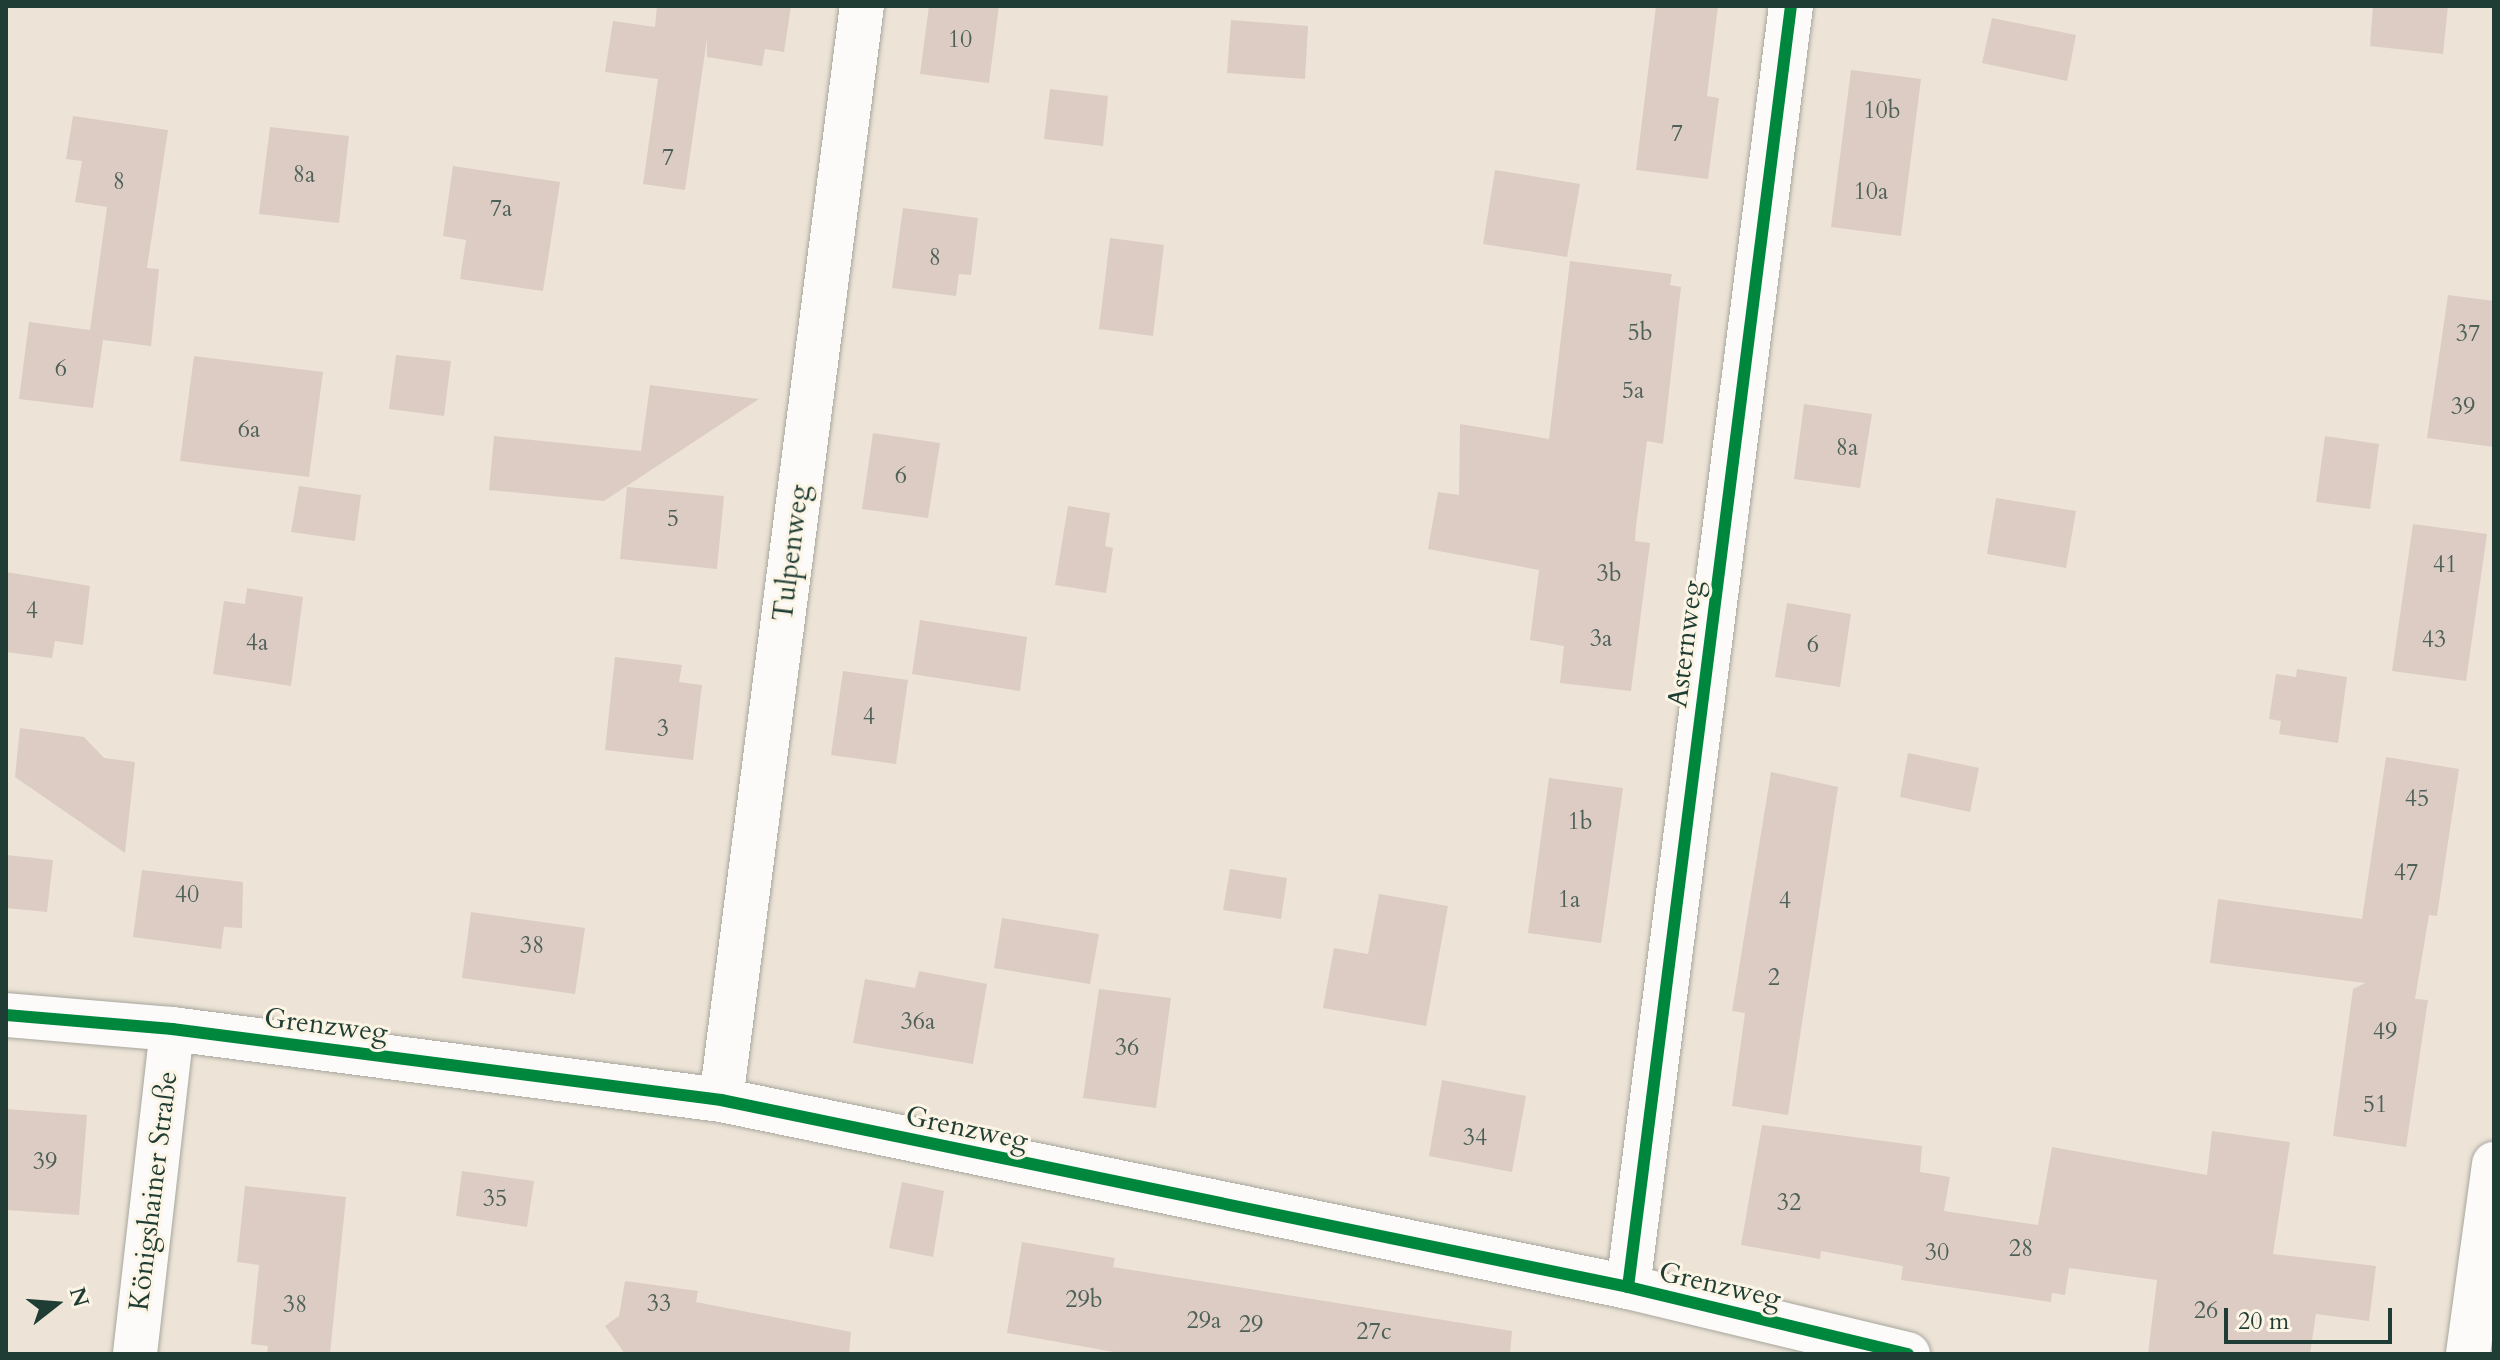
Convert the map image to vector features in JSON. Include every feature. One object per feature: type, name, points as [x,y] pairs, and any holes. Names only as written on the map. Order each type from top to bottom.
[{"type":"street","name":"Tulpenweg","points":[[721,1100],[862,6]]},
{"type":"street","name":"Asternweg","points":[[1628,1287],[1791,6]]},
{"type":"street","name":"Grenzweg","points":[[6,1015],[172,1029],[721,1100],[1628,1287],[1908,1354]]},
{"type":"street","name":"Königshainer Straße","points":[[135,1354],[172,1029]]},
{"type":"street","points":[[2468,1354],[2494,1164]]},
{"type":"building","points":[[657,6],[791,6],[784,52],[765,49],[762,66],[707,57],[707,39],[685,190],[643,184],[658,79],[605,72],[613,21],[655,27]]},
{"type":"building","points":[[929,6],[999,6],[989,83],[920,74]]},
{"type":"building","points":[[1656,6],[1718,6],[1707,96],[1719,98],[1708,179],[1636,170]]},
{"type":"building","points":[[2373,6],[2448,6],[2443,54],[2370,46]]},
{"type":"building","points":[[1992,18],[2076,35],[2067,81],[1982,63]]},
{"type":"building","points":[[1231,20],[1308,26],[1305,79],[1227,73]]},
{"type":"building","points":[[1851,70],[1921,79],[1901,236],[1831,227]]},
{"type":"building","points":[[1050,89],[1108,96],[1103,146],[1044,139]]},
{"type":"building","points":[[73,116],[168,130],[147,268],[159,269],[151,346],[103,340],[93,408],[19,399],[29,322],[90,330],[107,207],[75,202],[82,161],[66,159]]},
{"type":"building","points":[[270,127],[349,136],[339,223],[259,214]]},
{"type":"building","points":[[453,166],[560,182],[543,291],[460,279],[466,240],[443,236]]},
{"type":"building","points":[[1495,170],[1580,184],[1567,257],[1483,244]]},
{"type":"building","points":[[903,208],[978,218],[971,275],[959,274],[956,296],[892,288]]},
{"type":"building","points":[[1110,238],[1164,245],[1153,336],[1099,329]]},
{"type":"building","points":[[1570,261],[1672,274],[1670,285],[1681,287],[1663,444],[1647,441],[1636,526],[1635,541],[1650,543],[1631,691],[1560,683],[1564,646],[1530,640],[1539,570],[1428,549],[1438,492],[1459,495],[1460,424],[1549,439]]},
{"type":"building","points":[[2448,295],[2494,301],[2494,447],[2427,438]]},
{"type":"building","points":[[396,355],[451,361],[444,416],[389,409]]},
{"type":"building","points":[[194,356],[323,372],[309,477],[180,461]]},
{"type":"building","points":[[650,385],[759,399],[604,501],[489,490],[494,436],[641,451]]},
{"type":"building","points":[[1804,404],[1872,414],[1860,488],[1794,479]]},
{"type":"building","points":[[873,433],[940,443],[928,518],[862,509]]},
{"type":"building","points":[[2325,436],[2379,444],[2370,509],[2316,502]]},
{"type":"building","points":[[299,486],[361,495],[355,541],[291,532]]},
{"type":"building","points":[[627,487],[724,496],[717,569],[620,559]]},
{"type":"building","points":[[1996,498],[2076,511],[2066,568],[1987,554]]},
{"type":"building","points":[[1068,506],[1110,513],[1105,546],[1113,548],[1106,593],[1055,585]]},
{"type":"building","points":[[2413,524],[2487,534],[2466,681],[2392,671]]},
{"type":"building","points":[[6,572],[90,586],[83,645],[55,641],[52,658],[6,652]]},
{"type":"building","points":[[247,588],[303,597],[291,686],[213,674],[224,601],[245,604]]},
{"type":"building","points":[[1787,603],[1851,614],[1840,687],[1775,677]]},
{"type":"building","points":[[920,620],[1027,637],[1020,691],[912,674]]},
{"type":"building","points":[[615,657],[682,665],[679,682],[702,685],[693,760],[605,750]]},
{"type":"building","points":[[2297,669],[2347,677],[2338,743],[2279,734],[2281,721],[2269,719],[2276,674],[2296,677]]},
{"type":"building","points":[[843,671],[908,680],[896,764],[831,755]]},
{"type":"building","points":[[20,728],[84,737],[104,758],[135,762],[125,853],[15,777]]},
{"type":"building","points":[[1908,753],[1979,768],[1970,812],[1900,797]]},
{"type":"building","points":[[2386,757],[2459,769],[2437,916],[2429,915],[2415,999],[2428,1000],[2406,1147],[2333,1136],[2353,989],[2365,983],[2210,963],[2218,899],[2362,919]]},
{"type":"building","points":[[1771,772],[1838,787],[1788,1115],[1732,1106],[1745,1013],[1732,1011]]},
{"type":"building","points":[[1549,778],[1623,788],[1601,943],[1528,933]]},
{"type":"building","points":[[6,855],[53,860],[47,912],[6,908]]},
{"type":"building","points":[[1230,869],[1287,878],[1281,919],[1223,910]]},
{"type":"building","points":[[142,870],[243,882],[242,928],[224,927],[221,949],[133,937]]},
{"type":"building","points":[[1379,894],[1448,906],[1426,1026],[1323,1008],[1334,948],[1368,954]]},
{"type":"building","points":[[471,912],[585,928],[575,994],[462,978]]},
{"type":"building","points":[[1002,918],[1099,934],[1090,984],[994,968]]},
{"type":"building","points":[[919,971],[987,984],[973,1064],[853,1043],[865,979],[915,988]]},
{"type":"building","points":[[1099,989],[1171,998],[1156,1108],[1083,1098]]},
{"type":"building","points":[[1442,1080],[1526,1096],[1512,1172],[1429,1156]]},
{"type":"building","points":[[6,1109],[87,1115],[79,1215],[6,1210]]},
{"type":"building","points":[[1762,1125],[1922,1146],[1920,1172],[1950,1177],[1944,1211],[2038,1225],[2052,1147],[2207,1175],[2212,1131],[2290,1142],[2273,1254],[2376,1266],[2369,1321],[2316,1314],[2310,1354],[2148,1354],[2157,1280],[2069,1268],[2065,1295],[2052,1293],[2051,1302],[1901,1280],[1903,1266],[1821,1251],[1820,1259],[1741,1245]]},
{"type":"building","points":[[462,1171],[534,1181],[527,1227],[456,1216]]},
{"type":"building","points":[[902,1182],[944,1191],[933,1257],[889,1248]]},
{"type":"building","points":[[245,1186],[346,1197],[330,1354],[267,1354],[268,1346],[251,1344],[259,1265],[237,1262]]},
{"type":"building","points":[[1022,1242],[1115,1258],[1113,1267],[1512,1331],[1510,1354],[1125,1354],[1007,1333]]},
{"type":"building","points":[[625,1281],[698,1291],[696,1302],[851,1332],[849,1354],[625,1354],[605,1326],[619,1316]]},
{"type":"cycle path","points":[[1628,1287],[1791,6]]},
{"type":"cycle path","points":[[6,1015],[172,1029],[721,1100],[1628,1287],[1908,1354]]}]
